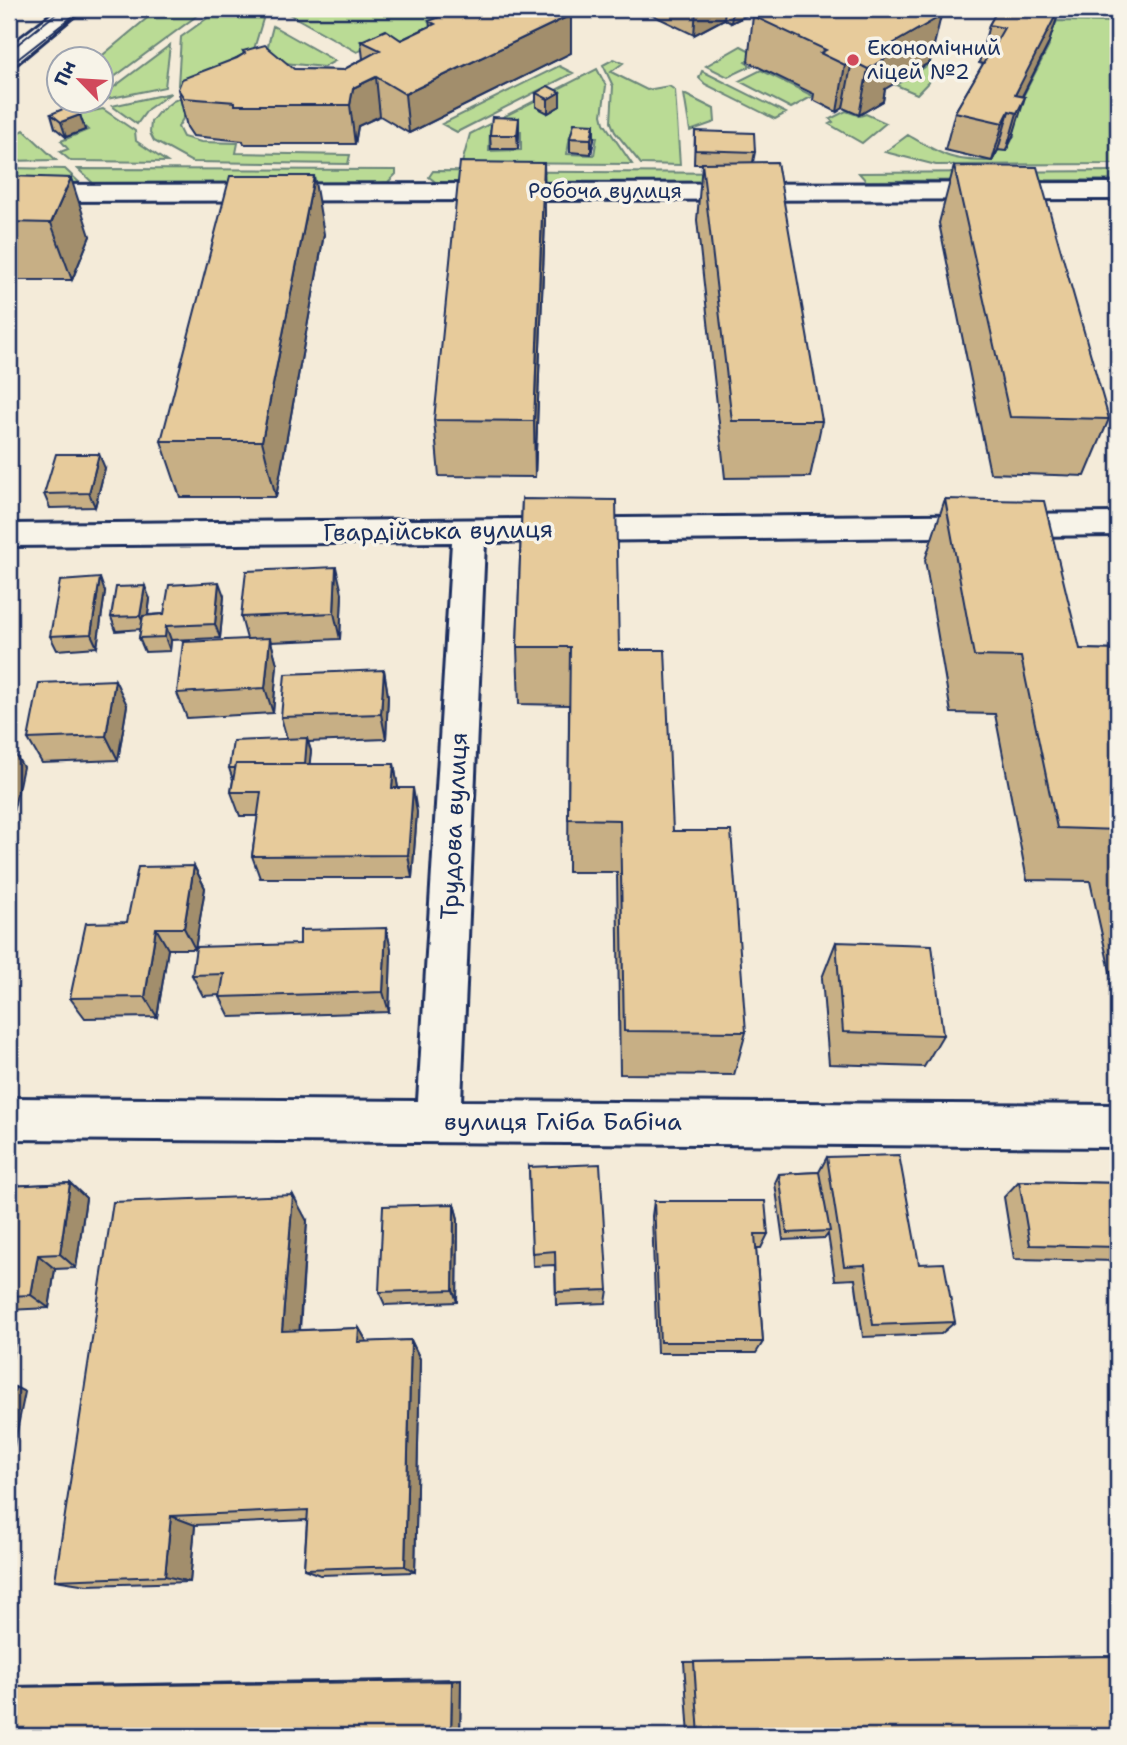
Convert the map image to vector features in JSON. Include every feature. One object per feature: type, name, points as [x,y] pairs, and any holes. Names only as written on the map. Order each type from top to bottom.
[{"type":"street","points":[[9,58],[72,9]]},
{"type":"street","name":"Робоча вулиця","points":[[9,193],[1118,191]]},
{"type":"street","name":"Гвардійська вулиця","points":[[9,535],[1118,524]]},
{"type":"street","name":"Трудова вулиця","points":[[438,1122],[469,531]]},
{"type":"street","name":"вулиця Гліба Бабіча","points":[[9,1119],[1118,1126]]},
{"type":"green space","points":[[158,9],[206,9],[116,76],[116,46],[114,46]]},
{"type":"green space","points":[[220,9],[245,9],[263,19],[251,59],[212,69],[178,85],[181,37]]},
{"type":"green space","points":[[280,9],[430,9],[455,22],[381,57],[364,49],[357,52]]},
{"type":"green space","points":[[1057,21],[1118,22],[1118,164],[936,165],[885,152],[908,135],[939,152],[966,160],[992,161],[998,150],[1006,151],[1014,136],[1004,133],[1049,46],[1046,44]]},
{"type":"green space","points":[[273,26],[335,61],[324,67],[264,61]]},
{"type":"green space","points":[[170,45],[165,87],[116,97],[116,86]]},
{"type":"green space","points":[[741,46],[758,55],[745,62],[751,66],[728,77],[706,66]]},
{"type":"green space","points":[[614,59],[623,63],[611,72],[647,90],[669,86],[675,90],[680,165],[641,164],[615,132],[611,122],[613,86],[603,65]]},
{"type":"green space","points":[[930,64],[941,69],[917,94],[896,85]]},
{"type":"green space","points":[[559,66],[573,73],[457,132],[442,124]]},
{"type":"green space","points":[[597,69],[606,86],[602,115],[604,123],[632,164],[462,163],[470,134]],"holes":[[[490,131],[521,131],[521,150],[489,151]],[[570,136],[597,137],[594,155],[567,154]]]},
{"type":"green space","points":[[761,70],[813,96],[791,108],[739,81]]},
{"type":"green space","points":[[702,71],[786,113],[775,119],[705,84],[699,78]]},
{"type":"green space","points":[[229,78],[184,117],[178,127],[183,137],[201,142],[238,143],[236,153],[350,155],[348,164],[192,162],[154,141],[150,133],[151,122],[158,113],[173,101]]},
{"type":"green space","points":[[171,93],[148,109],[137,124],[116,109],[116,105]]},
{"type":"green space","points":[[684,94],[714,109],[715,122],[690,131]]},
{"type":"green space","points":[[846,111],[860,116],[866,114],[886,123],[862,143],[829,124],[833,122],[830,119]]},
{"type":"green space","points":[[73,116],[113,116],[135,131],[136,141],[167,162],[71,161],[60,152],[68,149],[61,141],[88,130]]},
{"type":"green space","points":[[24,130],[56,160],[9,161],[9,153],[15,152],[15,142],[9,138]]},
{"type":"green space","points":[[9,168],[65,169],[81,184],[9,184]]},
{"type":"green space","points":[[78,169],[396,170],[396,174],[388,182],[378,183],[94,184]]},
{"type":"green space","points":[[433,171],[750,173],[730,182],[438,184],[429,177]]},
{"type":"green space","points":[[1118,171],[1118,180],[866,181],[859,173]]},
{"type":"building","points":[[468,9],[559,9],[571,15],[405,94],[376,77],[353,88],[350,105],[235,105],[235,102],[184,98],[178,89],[182,79],[237,58],[245,53],[243,51],[265,45],[294,69],[343,70],[380,50],[361,41],[386,30],[401,40],[435,24],[429,21],[444,14],[449,17]]},
{"type":"building","points":[[766,9],[924,9],[941,16],[882,50],[892,54],[868,69],[852,61],[845,65],[820,53],[826,50],[753,16]]},
{"type":"building","points":[[998,9],[1059,9],[1015,95],[1025,97],[1017,113],[1009,111],[1003,123],[955,112],[1004,28],[989,25]]},
{"type":"building","points":[[548,86],[560,92],[548,99],[536,93]]},
{"type":"building","points":[[54,116],[77,116],[61,122]]},
{"type":"building","points":[[492,117],[519,118],[517,135],[490,135]]},
{"type":"building","points":[[574,123],[594,124],[591,139],[570,138]]},
{"type":"building","points":[[695,131],[754,133],[755,152],[695,150]]},
{"type":"building","points":[[460,162],[544,163],[534,421],[434,420]]},
{"type":"building","points":[[777,162],[822,421],[732,421],[702,163]]},
{"type":"building","points":[[954,166],[1037,167],[1109,419],[1010,417]]},
{"type":"building","points":[[9,176],[71,178],[51,223],[9,222]]},
{"type":"building","points":[[230,176],[314,176],[262,441],[161,441]]},
{"type":"building","points":[[56,454],[99,454],[89,493],[44,494]]},
{"type":"building","points":[[522,499],[616,500],[619,650],[665,650],[673,831],[731,831],[746,1032],[624,1031],[620,820],[568,819],[570,647],[517,647]]},
{"type":"building","points":[[945,499],[1044,501],[1080,649],[1118,650],[1118,830],[1057,828],[1021,657],[974,656]]},
{"type":"building","points":[[336,567],[334,613],[241,617],[246,571]]},
{"type":"building","points":[[100,578],[91,634],[50,636],[60,581]]},
{"type":"building","points":[[219,582],[215,624],[166,626],[165,637],[139,638],[143,616],[164,614],[169,585]]},
{"type":"building","points":[[145,586],[140,616],[111,617],[116,587]]},
{"type":"building","points":[[270,638],[265,688],[177,693],[183,642]]},
{"type":"building","points":[[384,670],[381,714],[281,717],[285,674]]},
{"type":"building","points":[[115,680],[106,736],[28,739],[39,683]]},
{"type":"building","points":[[307,738],[305,764],[236,764],[235,768],[229,768],[233,741]]},
{"type":"building","points":[[236,764],[394,764],[392,788],[413,788],[408,855],[252,856],[261,792],[231,792]]},
{"type":"building","points":[[194,866],[184,928],[156,928],[145,997],[70,998],[86,923],[127,922],[138,867]]},
{"type":"building","points":[[386,928],[383,992],[220,997],[224,974],[192,975],[196,947],[300,944],[300,930]]},
{"type":"building","points":[[836,942],[932,945],[943,1035],[843,1032]]},
{"type":"building","points":[[899,1155],[919,1264],[944,1263],[955,1322],[873,1325],[865,1265],[844,1266],[827,1157]]},
{"type":"building","points":[[600,1164],[608,1290],[556,1292],[555,1251],[532,1253],[529,1167]]},
{"type":"building","points":[[819,1172],[830,1231],[787,1233],[779,1174]]},
{"type":"building","points":[[1019,1181],[1118,1183],[1118,1247],[1030,1245]]},
{"type":"building","points":[[70,1183],[60,1254],[38,1255],[31,1295],[9,1296],[9,1186]]},
{"type":"building","points":[[293,1195],[282,1331],[359,1328],[358,1342],[411,1340],[405,1566],[304,1569],[308,1510],[171,1516],[165,1576],[55,1580],[113,1202]]},
{"type":"building","points":[[654,1201],[765,1201],[768,1234],[755,1234],[763,1342],[660,1342]]},
{"type":"building","points":[[454,1204],[453,1290],[379,1292],[383,1206]]},
{"type":"building","points":[[9,1387],[15,1387],[9,1416]]},
{"type":"building","points":[[1118,1656],[1118,1736],[699,1736],[694,1662]]},
{"type":"building","points":[[452,1681],[451,1736],[9,1736],[9,1687]]},
{"type":"tram line","points":[[9,51],[62,9]]},
{"type":"tram line","points":[[9,66],[82,9]]},
{"type":"place","name":"Економічний ліцей №2","points":[[853,60]]}]
